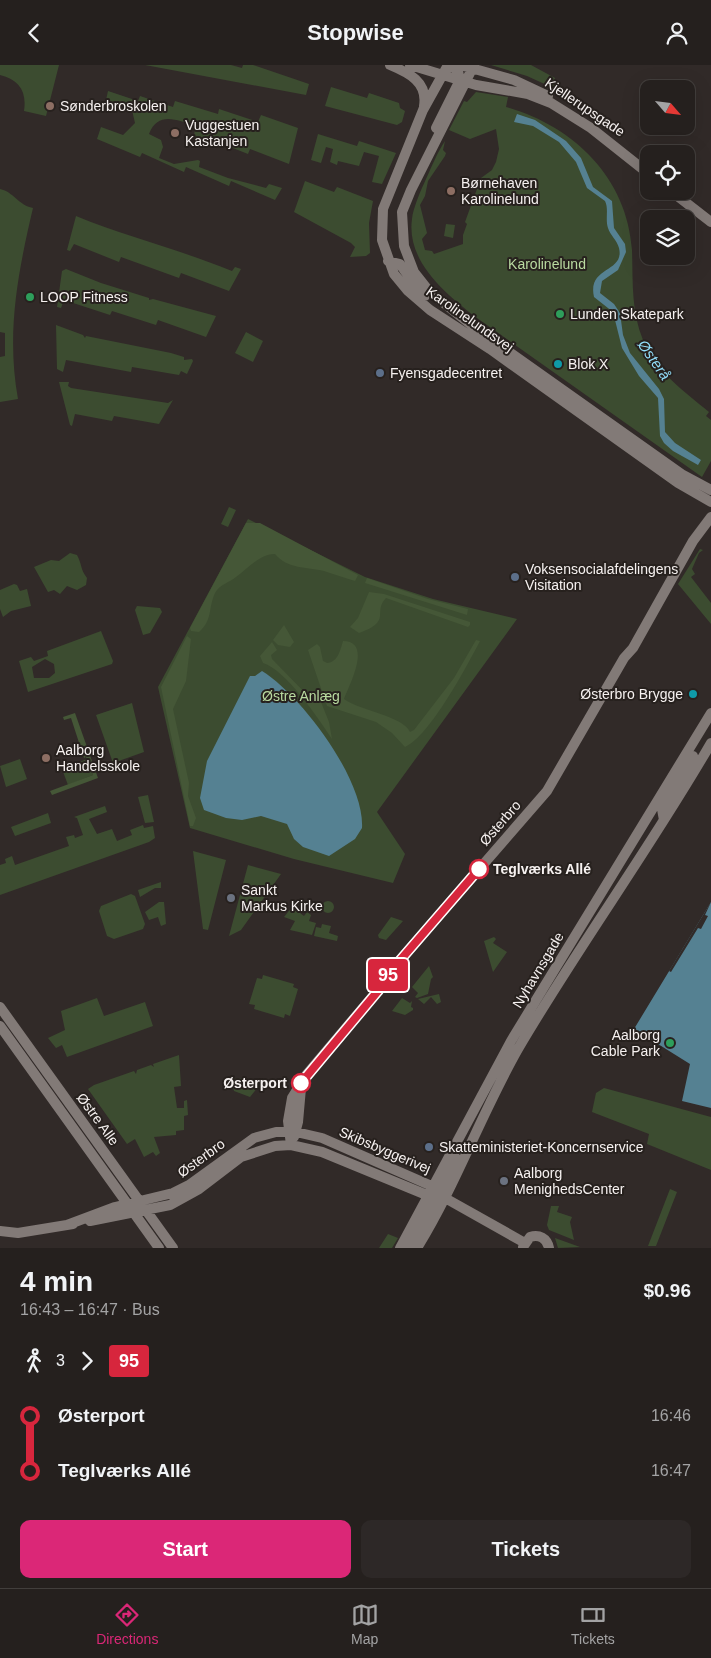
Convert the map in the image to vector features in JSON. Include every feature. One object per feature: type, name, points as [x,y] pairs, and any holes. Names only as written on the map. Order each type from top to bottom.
[{"type":"street","points":[[390,65],[410,74],[421,85],[424,97],[423,110]]},
{"type":"street","points":[[410,65],[442,75],[473,66]]},
{"type":"street","name":"Kjellerupsgade","points":[[457,71],[473,66],[519,82],[559,103],[640,162]]},
{"type":"street","name":"Karolinelundsvej","points":[[457,71],[442,75],[423,110],[383,209],[382,235],[403,286],[430,310],[496,354],[678,483],[711,502]]},
{"type":"street","name":"Karolinelundsvej","points":[[457,71],[401,221],[405,252],[414,272],[438,299],[474,327],[683,475],[711,490]]},
{"type":"street","name":"Kjellerupsgade","points":[[457,71],[528,94],[560,108],[591,128],[640,167]]},
{"type":"street","points":[[683,200],[711,222]]},
{"type":"street","points":[[692,200],[711,214]]},
{"type":"street","points":[[405,252],[393,265],[432,301],[474,327]]},
{"type":"street","name":"Østerbro","points":[[0,1231],[18,1233],[67,1225],[186,1197],[242,1157],[255,1151],[275,1146],[291,1145],[301,1084],[378,991],[396,965],[547,791],[624,658],[627,645],[636,629],[649,617],[700,529],[711,502]]},
{"type":"street","name":"Østerbro","points":[[700,529],[711,517]]},
{"type":"street","name":"Nyhavnsgade","points":[[417,1248],[436,1198],[434,1187],[511,1041],[711,713]]},
{"type":"street","points":[[664,820],[662,809],[665,802],[703,739],[711,720]]},
{"type":"street","name":"Nyhavnsgade","points":[[400,1248],[436,1198],[517,1052],[597,922],[630,875],[711,743]]},
{"type":"street","points":[[597,922],[611,891],[653,822],[654,807]]},
{"type":"street","name":"Østre Alle","points":[[0,1007],[173,1248]]},
{"type":"street","name":"Østre Alle","points":[[0,1026],[159,1248]]},
{"type":"street","points":[[409,1248],[436,1198],[481,1096]]},
{"type":"street","name":"Østerbro","points":[[143,1206],[180,1190],[254,1138],[276,1132],[292,1132]]},
{"type":"street","name":"Skibsbyggerivej","points":[[292,1132],[332,1142],[434,1187],[436,1198]]},
{"type":"street","name":"Skibsbyggerivej","points":[[291,1145],[322,1152],[436,1198]]},
{"type":"street","points":[[436,1198],[524,1245],[530,1237],[538,1236],[546,1240],[549,1248]]},
{"type":"green space","points":[[0,65],[59,65],[46,116],[24,111],[23,92],[17,83],[0,75]]},
{"type":"green space","points":[[145,65],[231,65],[242,68],[243,65],[253,65],[309,84],[306,95]]},
{"type":"green space","points":[[491,65],[531,65],[555,78],[554,82],[562,87],[560,91],[527,76]]},
{"type":"green space","points":[[331,87],[367,98],[369,93],[399,103],[400,108],[405,111],[402,122],[397,125],[325,106]]},
{"type":"green space","points":[[108,91],[138,101],[140,96],[173,107],[175,101],[218,114],[219,109],[258,122],[261,115],[298,128],[289,164],[250,149],[248,154],[205,137],[200,141],[194,138],[195,126],[175,120],[169,119],[157,122],[149,134],[161,140],[163,147],[159,158],[174,164],[198,160],[200,161],[199,167],[228,178],[266,188],[269,184],[282,188],[275,200],[231,181],[229,186],[186,167],[184,172],[142,153],[140,157],[97,139],[101,127],[123,135],[135,123],[132,110],[106,100]]},
{"type":"green space","name":"Karolinelund","points":[[476,92],[508,97],[506,107],[553,127],[574,141],[592,158],[608,178],[620,200],[628,224],[632,250],[636,318],[643,340],[655,361],[671,380],[709,412],[706,416],[711,420],[711,461],[702,477],[477,318],[442,288],[422,263],[415,249],[412,235],[412,219],[422,188],[445,141],[443,150],[446,153],[445,156],[428,181],[425,196],[420,205],[427,233],[422,239],[425,250],[432,251],[434,254],[463,244],[463,235],[467,224],[465,222],[481,178],[492,170],[496,162],[499,149],[496,129],[470,139],[449,130],[464,101],[467,102]]},
{"type":"green space","points":[[318,134],[357,146],[359,141],[396,153],[382,184],[372,182],[379,156],[364,152],[359,166],[338,161],[337,165],[330,162],[333,149],[326,147],[321,163],[311,160]]},
{"type":"green space","points":[[305,181],[334,192],[337,187],[373,201],[369,223],[370,253],[366,256],[350,257],[355,247],[351,243],[294,212]]},
{"type":"green space","points":[[0,189],[9,193],[23,204],[33,208],[18,279],[15,303],[13,350],[18,399],[0,402],[0,357],[5,356],[5,333],[0,332]]},
{"type":"green space","points":[[76,216],[232,271],[235,267],[241,269],[229,291],[181,273],[179,278],[121,257],[119,262],[74,244],[70,251],[67,250]]},
{"type":"green space","points":[[446,224],[455,225],[453,238],[444,236]]},
{"type":"green space","points":[[66,269],[101,283],[149,298],[149,300],[153,299],[216,316],[206,337],[158,320],[156,325],[112,311],[110,315],[64,300],[61,308],[57,307],[62,271]]},
{"type":"green space","points":[[56,325],[83,335],[85,338],[86,336],[171,353],[184,357],[184,360],[192,359],[193,361],[187,374],[181,371],[179,375],[132,367],[131,372],[66,360],[63,372],[57,369]]},
{"type":"green space","points":[[246,332],[263,341],[253,362],[235,353]]},
{"type":"green space","points":[[59,382],[69,382],[68,386],[71,388],[168,403],[173,400],[159,424],[114,416],[112,421],[75,414],[72,426],[70,425]]},
{"type":"green space","points":[[229,507],[236,510],[228,527],[221,524]]},
{"type":"green space","name":"Østre Anlæg","points":[[248,519],[365,577],[433,599],[517,619],[377,812],[405,854],[393,883],[294,859],[190,828],[158,687]]},
{"type":"green space","points":[[246,523],[260,523],[358,575],[355,581],[324,571],[291,565],[275,554],[270,554],[254,562],[219,588],[213,598],[206,623],[199,632],[191,631],[190,628]]},
{"type":"green space","points":[[700,549],[703,550],[699,553],[692,569],[695,574],[691,577],[711,603],[711,624],[678,584]]},
{"type":"green space","points":[[70,553],[77,555],[80,561],[87,578],[86,585],[77,590],[67,586],[60,594],[54,590],[48,592],[34,567],[51,560],[59,561]]},
{"type":"green space","points":[[367,578],[428,599],[468,609],[467,615],[365,583]]},
{"type":"green space","points":[[14,584],[17,585],[20,591],[27,589],[31,606],[11,611],[3,617],[0,609],[0,590]]},
{"type":"green space","points":[[369,592],[384,594],[470,622],[470,625],[468,627],[386,598],[382,603],[379,621],[376,625],[359,633],[350,627],[358,618]]},
{"type":"green space","points":[[137,606],[160,608],[162,612],[150,633],[143,635],[135,610]]},
{"type":"green space","points":[[284,625],[294,642],[290,647],[278,645],[273,640]]},
{"type":"green space","points":[[101,631],[113,661],[112,664],[28,692],[19,661],[31,657],[34,661],[48,656],[47,651]],"holes":[[[45,659],[54,664],[55,673],[49,678],[34,678],[32,667]]]},
{"type":"green space","points":[[187,636],[191,639],[186,681],[173,709],[189,783],[188,796],[196,818],[193,826],[190,826],[161,687]]},
{"type":"green space","points":[[476,640],[480,641],[447,699],[425,729],[405,747],[392,733],[376,722],[327,706],[308,650],[317,644],[320,647],[323,661],[327,663],[334,661],[340,652],[343,641],[352,643],[357,648],[357,665],[344,699],[399,722],[406,726],[410,732],[414,730],[454,678]]},
{"type":"green space","points":[[272,642],[277,650],[271,655],[272,659],[312,700],[319,697],[329,722],[332,739],[310,708],[282,675],[263,663],[260,656]]},
{"type":"green space","points":[[132,703],[144,752],[113,763],[96,715]]},
{"type":"green space","points":[[75,713],[98,778],[52,795],[50,791],[93,775],[86,757],[84,758],[71,718],[64,720],[63,717]]},
{"type":"green space","points":[[20,759],[27,779],[6,787],[0,766]]},
{"type":"green space","points":[[87,759],[93,775],[68,785],[62,769]]},
{"type":"green space","points":[[148,795],[154,822],[145,823],[138,797]]},
{"type":"green space","points":[[105,806],[107,812],[89,819],[97,834],[112,829],[117,841],[132,835],[130,830],[143,825],[144,828],[153,826],[155,838],[149,842],[0,895],[0,865],[6,863],[5,859],[12,856],[15,865],[69,846],[66,837],[74,835],[75,838],[83,835],[77,818],[74,817]]},
{"type":"green space","points":[[48,813],[51,823],[15,836],[11,827]]},
{"type":"green space","points":[[193,851],[226,860],[208,930],[203,929]]},
{"type":"green space","points":[[248,865],[281,874],[241,930],[229,936]]},
{"type":"green space","points":[[161,882],[161,888],[155,888],[140,897],[138,890]]},
{"type":"green space","points":[[131,894],[135,896],[145,924],[143,929],[114,939],[107,936],[99,911],[101,906]]},
{"type":"green space","points":[[326,901],[330,901],[334,907],[330,913],[326,913],[322,909],[322,905]]},
{"type":"green space","points":[[159,902],[164,902],[166,924],[161,926],[158,917],[149,920],[145,912]]},
{"type":"green space","points":[[292,907],[304,916],[307,912],[311,915],[309,921],[316,923],[312,935],[290,930],[295,921],[284,917]]},
{"type":"green space","points":[[391,917],[403,921],[386,940],[379,938],[378,935]]},
{"type":"green space","points":[[322,924],[331,926],[329,933],[338,936],[337,941],[314,936],[316,927],[321,928]]},
{"type":"green space","points":[[494,937],[496,939],[493,943],[507,952],[493,972],[484,941]]},
{"type":"green space","points":[[429,966],[433,977],[428,994],[417,998],[415,997],[418,993],[412,987]]},
{"type":"green space","points":[[263,975],[294,984],[293,987],[298,989],[290,1016],[285,1014],[284,1018],[254,1009],[255,1005],[249,1004],[257,978],[262,979]]},
{"type":"green space","points":[[439,994],[441,1002],[437,1004],[431,997],[424,1004],[418,999]]},
{"type":"green space","points":[[97,998],[104,1016],[145,1002],[153,1026],[67,1057],[62,1045],[56,1048],[48,1038],[65,1030],[61,1011]]},
{"type":"green space","points":[[402,998],[410,1003],[412,1001],[411,1007],[413,1010],[405,1015],[392,1011]]},
{"type":"green space","points":[[179,1055],[181,1086],[174,1087],[177,1108],[184,1108],[184,1101],[187,1100],[188,1115],[184,1116],[184,1130],[176,1131],[176,1135],[154,1137],[160,1153],[156,1156],[153,1152],[144,1157],[135,1139],[127,1144],[88,1089],[94,1085],[134,1071],[136,1074],[137,1070],[151,1065],[154,1067],[153,1064]]},
{"type":"green space","points":[[242,1078],[244,1085],[248,1087],[252,1081],[258,1087],[250,1097],[234,1091],[231,1079]]},
{"type":"green space","points":[[604,1088],[711,1117],[711,1170],[647,1144],[649,1134],[592,1112],[596,1093]]},
{"type":"green space","points":[[670,1189],[677,1192],[656,1246],[648,1246]]},
{"type":"green space","points":[[551,1206],[559,1206],[557,1212],[572,1217],[570,1222],[574,1240],[549,1230],[547,1225]]},
{"type":"green space","points":[[388,1234],[398,1238],[392,1248],[379,1248]]},
{"type":"green space","points":[[555,1238],[580,1247],[558,1248]]},
{"type":"water","points":[[517,114],[535,120],[566,141],[581,158],[593,187],[612,201],[614,228],[625,244],[626,252],[618,270],[602,281],[600,293],[614,304],[620,313],[623,335],[630,353],[659,389],[664,399],[665,432],[675,443],[701,460],[698,465],[673,451],[664,443],[660,436],[658,398],[639,376],[622,348],[613,312],[594,297],[593,287],[596,280],[600,274],[617,262],[619,256],[618,245],[608,228],[605,201],[587,188],[576,162],[559,142],[533,126],[514,122]]},
{"type":"water","points":[[262,671],[278,683],[312,719],[342,764],[353,787],[360,808],[362,828],[355,839],[329,856],[303,847],[294,839],[287,824],[261,816],[242,820],[226,818],[204,810],[200,798],[207,761],[250,676],[255,676]]},
{"type":"water","points":[[711,902],[711,1108],[682,1101],[690,1064],[634,1029]]},
{"type":"pier","points":[[711,902],[705,915],[708,916],[701,929],[698,928],[671,972],[669,971]]},
{"type":"bus line","name":"95","points":[[301,1083],[378,991],[396,965],[479,869]]},
{"type":"place","name":"Sønderbroskolen","points":[[50,106]]},
{"type":"place","name":"Vuggestuen Kastanjen","points":[[175,133]]},
{"type":"place","name":"Børnehaven Karolinelund","points":[[451,191]]},
{"type":"place","name":"LOOP Fitness","points":[[30,297]]},
{"type":"place","name":"Lunden Skatepark","points":[[560,314]]},
{"type":"place","name":"Blok X","points":[[558,364]]},
{"type":"place","name":"Fyensgadecentret","points":[[380,373]]},
{"type":"place","name":"Voksensocialafdelingens Visitation","points":[[515,577]]},
{"type":"place","name":"Østerbro Brygge","points":[[693,694]]},
{"type":"place","name":"Aalborg Handelsskole","points":[[46,758]]},
{"type":"place","name":"Teglværks Allé","points":[[479,869]]},
{"type":"place","name":"Sankt Markus Kirke","points":[[231,898]]},
{"type":"place","name":"Aalborg Cable Park","points":[[670,1043]]},
{"type":"place","name":"Østerport","points":[[301,1083]]},
{"type":"place","name":"Skatteministeriet-Koncernservice","points":[[429,1147]]},
{"type":"place","name":"Aalborg MenighedsCenter","points":[[504,1181]]},
{"type":"water label","name":"Østerå","points":[[654,360]]}]
